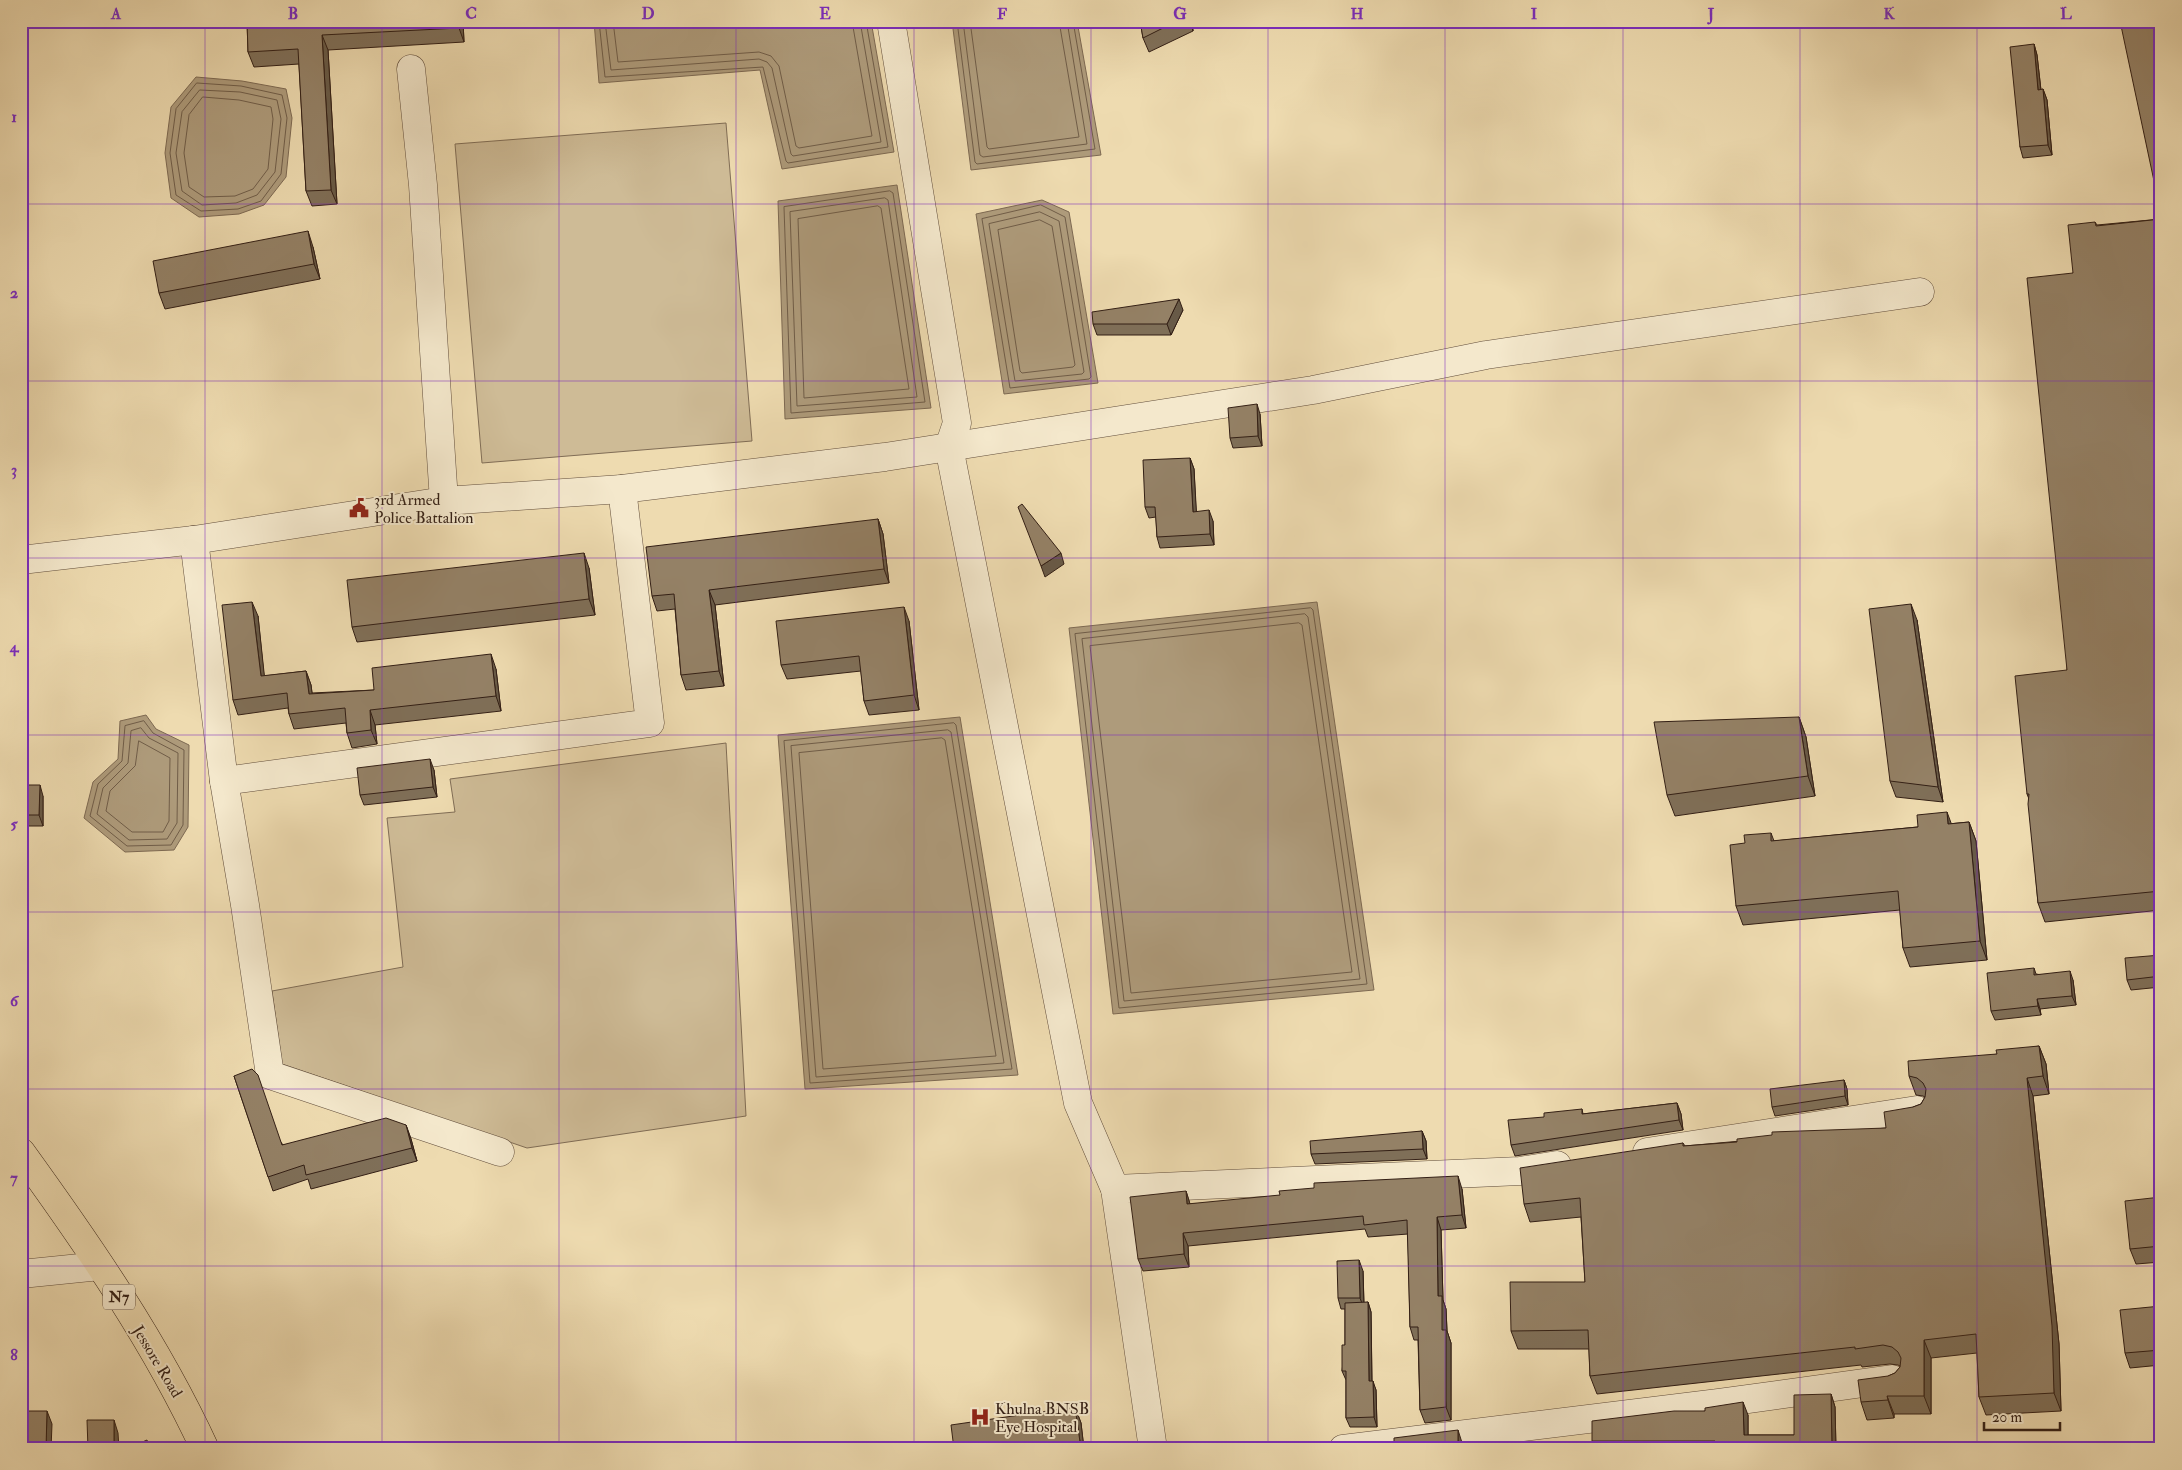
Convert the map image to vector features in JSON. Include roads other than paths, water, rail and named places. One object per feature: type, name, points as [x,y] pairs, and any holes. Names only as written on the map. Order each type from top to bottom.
[{"type":"highway","name":"Jessore Road","points":[[21,1152],[100,1266],[183,1401],[205,1449]]},
{"type":"street","points":[[891,21],[957,423],[949,447],[1078,1104],[1115,1189],[1153,1449]]},
{"type":"street","points":[[411,69],[423,184],[444,501]]},
{"type":"street","points":[[21,560],[194,540],[444,501],[622,489],[875,459],[1313,390],[1486,355],[1920,292]]},
{"type":"street","points":[[224,781],[650,723],[622,489]]},
{"type":"street","points":[[194,540],[224,781],[246,905],[270,1075],[500,1152]]},
{"type":"street","points":[[1618,1156],[1917,1110]]},
{"type":"street","points":[[1115,1189],[1520,1171],[1579,1162]]},
{"type":"street","points":[[21,1274],[100,1266]]},
{"type":"street","points":[[1343,1449],[1719,1403],[1892,1379]]},
{"type":"water","points":[[594,21],[871,21],[894,152],[782,169],[760,70],[599,83]]},
{"type":"water","points":[[952,21],[1077,21],[1101,155],[971,170]]},
{"type":"water","points":[[196,77],[242,81],[286,89],[292,118],[286,177],[264,205],[239,214],[199,217],[171,198],[165,153],[171,107]]},
{"type":"water","points":[[897,185],[931,408],[785,419],[778,201]]},
{"type":"water","points":[[1042,200],[1069,212],[1098,383],[1004,394],[976,214]]},
{"type":"water","points":[[1317,602],[1374,990],[1113,1014],[1069,628]]},
{"type":"water","points":[[146,715],[156,729],[189,745],[188,827],[174,850],[125,852],[84,818],[93,782],[118,759],[120,721]]},
{"type":"water","points":[[960,717],[1018,1075],[805,1089],[778,735]]},
{"type":"place","name":"3rd Armed Police Battalion","points":[[359,508]]},
{"type":"place","name":"Khulna BNSB Eye Hospital","points":[[980,1417]]}]
